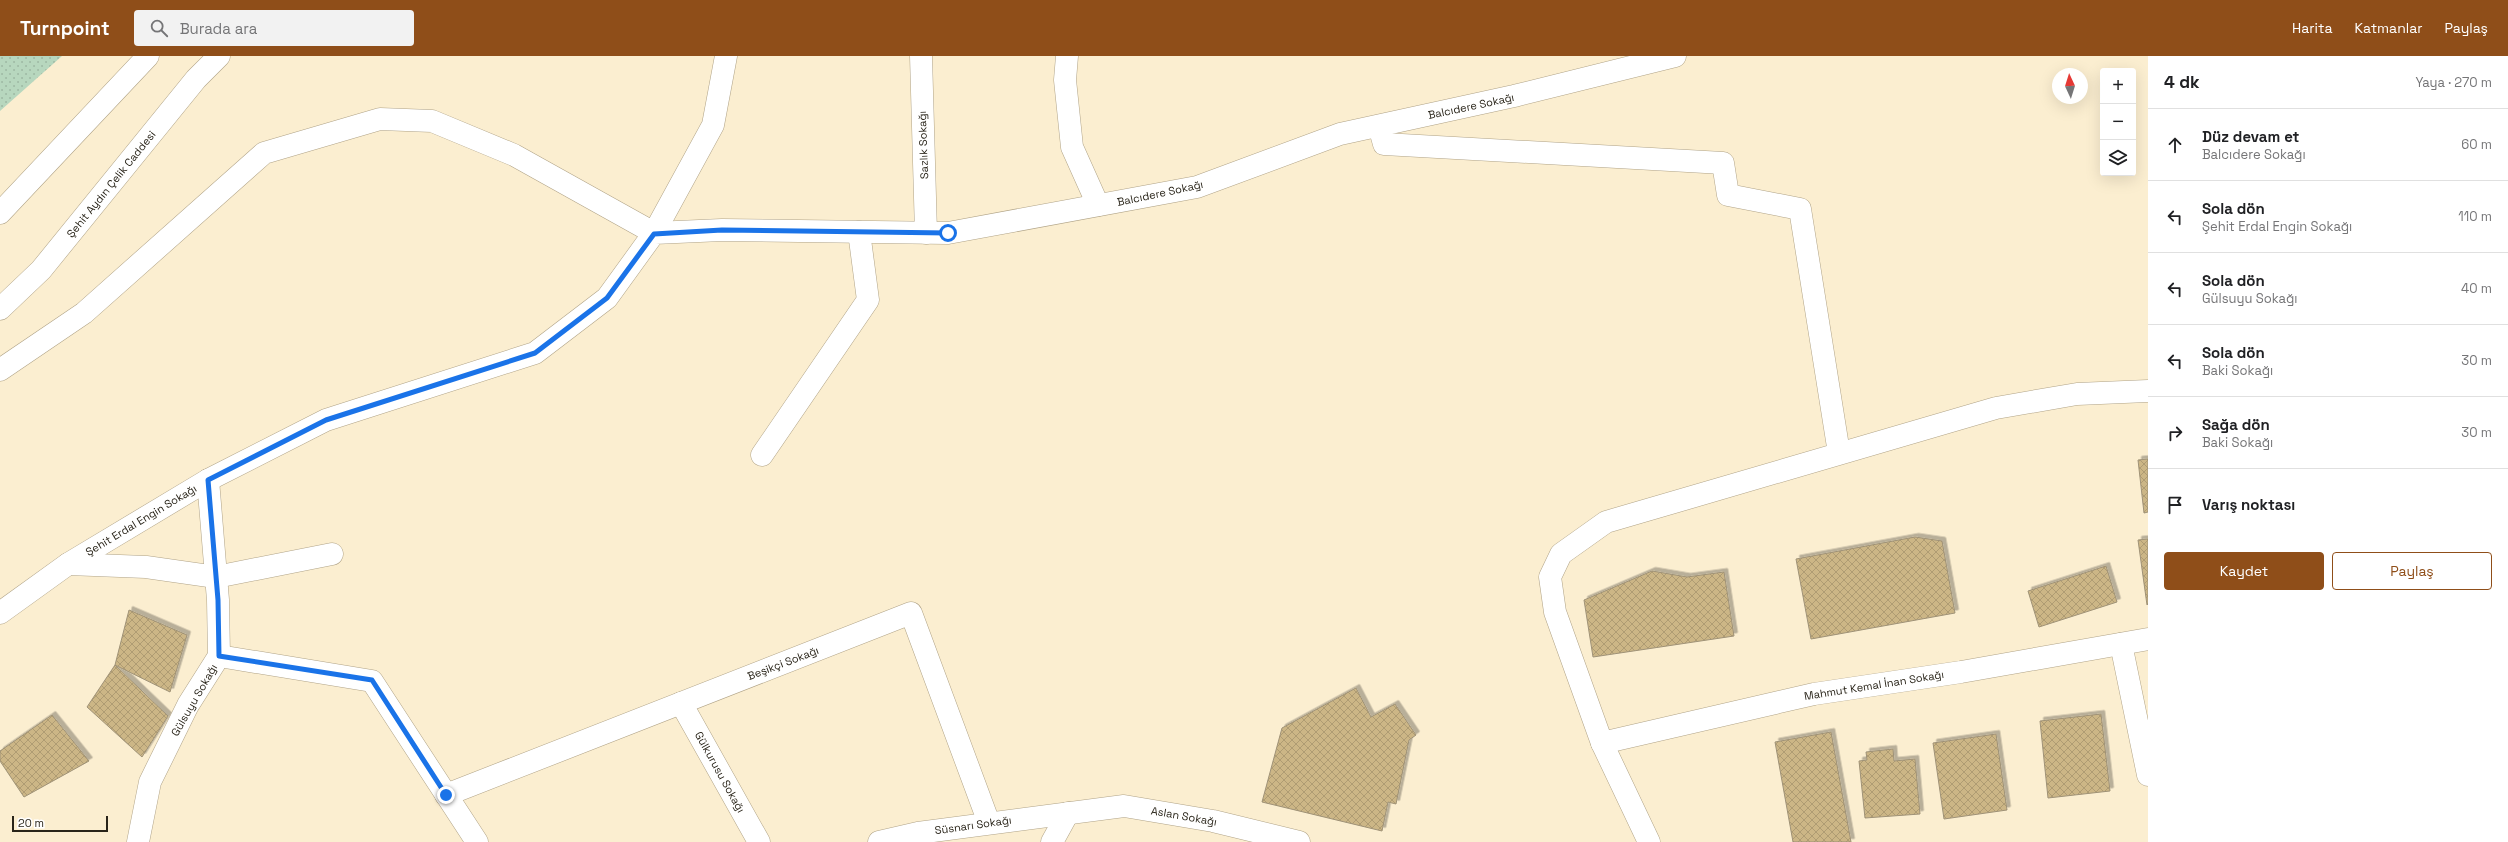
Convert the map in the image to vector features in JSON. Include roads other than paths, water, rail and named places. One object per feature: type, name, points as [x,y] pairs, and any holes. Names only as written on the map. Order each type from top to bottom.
[{"type":"street","points":[[0,213],[148,56]]},
{"type":"street","name":"Şehit Aydın Çelik Caddesi","points":[[0,309],[41,270],[196,79],[219,56]]},
{"type":"street","name":"Şehit Erdal Engin Sokağı","points":[[0,613],[68,564],[208,480],[326,420],[535,353],[607,298],[654,234],[713,124],[726,56]]},
{"type":"street","name":"Sazlık Sokağı","points":[[921,56],[926,233]]},
{"type":"street","points":[[1067,56],[1065,80],[1072,147],[1098,205]]},
{"type":"street","name":"Balcıdere Sokağı","points":[[654,234],[722,230],[948,233],[1197,187],[1340,134],[1514,96],[1675,56]]},
{"type":"street","points":[[0,370],[84,314],[264,153],[380,119],[432,121],[514,154],[654,234]]},
{"type":"street","points":[[1380,126],[1384,144],[1723,163],[1728,195],[1800,210],[1839,453]]},
{"type":"street","points":[[762,455],[868,300],[859,232]]},
{"type":"street","points":[[1649,842],[1602,743],[1555,612],[1550,577],[1561,554],[1606,522],[1996,408],[2076,394],[2148,391]]},
{"type":"street","name":"Gülsuyu Sokağı","points":[[138,842],[150,782],[188,705],[219,656],[216,577],[208,480]]},
{"type":"street","points":[[68,564],[146,567],[216,577],[332,554]]},
{"type":"street","name":"Beşikçi Sokağı","points":[[446,795],[910,613],[989,823]]},
{"type":"street","name":"Mahmut Kemal İnan Sokağı","points":[[1602,743],[1814,694],[1961,672],[2148,639]]},
{"type":"street","points":[[2121,644],[2148,775]]},
{"type":"street","points":[[219,656],[372,680],[477,842]]},
{"type":"street","name":"Gülkurusu Sokağı","points":[[681,703],[759,842]]},
{"type":"street","name":"Aslan Sokağı","points":[[1068,813],[1124,806],[1213,821],[1299,842]]},
{"type":"street","points":[[1052,842],[1068,813]]},
{"type":"street","name":"Süsnarı Sokağı","points":[[879,842],[918,833],[1068,813]]}]
